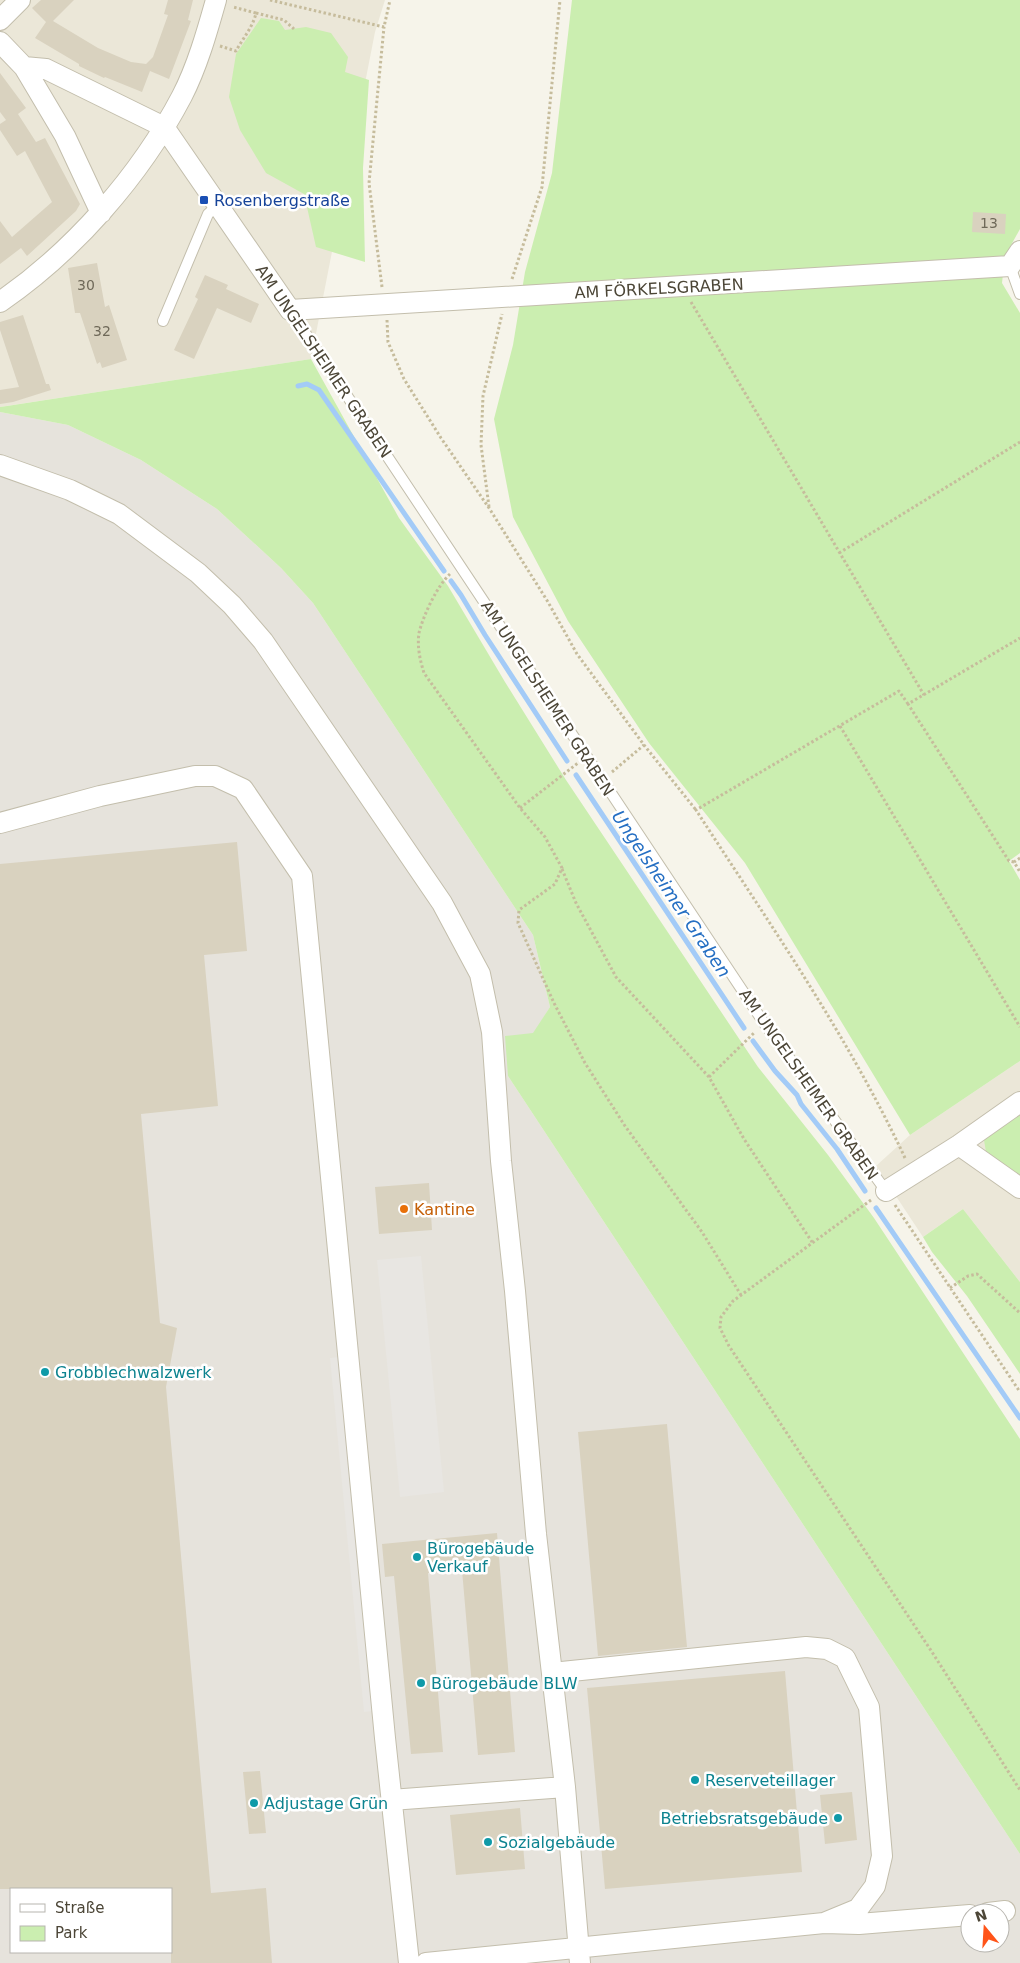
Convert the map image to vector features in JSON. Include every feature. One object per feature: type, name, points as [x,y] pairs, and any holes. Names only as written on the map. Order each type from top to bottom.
[{"type":"street","points":[[0,20],[20,0]]},
{"type":"street","points":[[0,302],[30,281],[101,213],[135,170],[164,127],[182,95],[203,41],[215,2]]},
{"type":"street","points":[[0,42],[24,67],[65,136],[101,213]]},
{"type":"street","points":[[24,67],[46,70],[164,127]]},
{"type":"street","name":"AM UNGELSHEIMER GRABEN","points":[[164,127],[290,310]]},
{"type":"street","name":"AM FÖRKELSGRABEN","points":[[290,310],[384,303],[823,279],[1015,259]]},
{"type":"street","points":[[0,465],[70,490],[119,514],[198,572],[232,605],[263,641],[442,903],[480,974],[492,1032],[501,1162],[515,1291],[536,1534],[565,1787],[580,1956]]},
{"type":"street","points":[[0,823],[100,796],[195,776],[215,776],[243,789],[302,876],[391,1800],[409,1963]]},
{"type":"street","points":[[886,1192],[959,1145],[1020,1102]]},
{"type":"street","points":[[959,1145],[1020,1188]]},
{"type":"street","points":[[552,1673],[806,1647],[827,1648],[845,1658],[869,1706],[882,1856],[875,1886],[858,1909],[824,1923]]},
{"type":"street","points":[[391,1800],[565,1787]]},
{"type":"street","points":[[426,1963],[580,1956],[824,1923],[859,1924],[960,1916]]},
{"type":"lane","points":[[163,321],[208,214],[218,205]]},
{"type":"lane","points":[[1015,259],[1020,294]]},
{"type":"lane","name":"AM UNGELSHEIMER GRABEN","points":[[290,310],[764,1023],[886,1192]]},
{"type":"path","points":[[270,0],[384,27]]},
{"type":"path","points":[[390,0],[384,27],[369,183],[386,312],[388,342],[404,379],[441,438],[489,508],[548,602],[577,654],[644,745],[696,810],[811,988],[888,1120],[913,1174]]},
{"type":"path","points":[[489,508],[481,445],[483,396],[507,297],[542,187],[560,0]]},
{"type":"path","points":[[215,2],[284,20],[294,29]]},
{"type":"path","points":[[203,41],[236,51],[244,35],[254,24],[256,13]]},
{"type":"path","points":[[681,286],[924,695]]},
{"type":"path","points":[[839,553],[1020,442]]},
{"type":"path","points":[[460,564],[445,578],[432,601],[419,634],[419,657],[424,673],[520,808],[545,837],[562,868],[576,903],[616,976],[709,1077],[744,1139],[812,1242]]},
{"type":"path","points":[[908,704],[1020,638]]},
{"type":"path","points":[[696,810],[899,691],[1009,860],[1014,862],[1020,872]]},
{"type":"path","points":[[840,726],[1020,1027]]},
{"type":"path","points":[[602,780],[644,745]]},
{"type":"path","points":[[520,808],[586,757]]},
{"type":"path","points":[[1014,862],[1020,858]]},
{"type":"path","points":[[562,868],[555,884],[519,910],[518,923],[554,1003],[585,1063],[625,1126],[702,1232],[741,1295]]},
{"type":"path","points":[[709,1077],[764,1023]]},
{"type":"path","points":[[886,1192],[857,1210],[741,1295],[726,1309],[721,1317],[720,1328],[729,1346],[932,1652],[1020,1790]]},
{"type":"path","name":"AM UNGELSHEIMER GRABEN","points":[[886,1192],[1020,1392]]},
{"type":"path","points":[[950,1288],[968,1276],[977,1274],[1020,1312]]},
{"type":"shaded area","points":[[0,0],[385,0],[375,32],[311,359],[0,407]]},
{"type":"shaded area","points":[[0,412],[68,425],[141,460],[217,509],[281,568],[313,603],[533,935],[550,1007],[508,1076],[1020,1854],[1020,1963],[0,1963]]},
{"type":"shaded area","points":[[1020,1061],[1020,1282],[963,1209],[923,1237],[876,1166],[910,1135]]},
{"type":"shaded area","points":[[421,1256],[444,1492],[400,1497],[377,1260]]},
{"type":"shaded area","points":[[348,1356],[382,1710],[364,1712],[330,1358]]},
{"type":"green space","points":[[572,0],[1020,0],[1020,229],[1005,256],[1002,283],[1020,313],[1020,853],[1009,861],[1020,880],[1020,1061],[910,1135],[745,863],[649,743],[568,621],[513,517],[494,419],[513,345],[525,272],[552,173]]},
{"type":"green space","points":[[261,18],[279,21],[285,30],[306,27],[331,33],[348,57],[345,72],[369,80],[363,168],[365,262],[316,247],[304,194],[266,173],[240,130],[229,97],[236,54]]},
{"type":"green space","points":[[311,359],[399,518],[448,586],[566,780],[758,1067],[828,1155],[874,1218],[1020,1439],[1020,1854],[508,1076],[505,1036],[533,1033],[550,1007],[533,935],[313,603],[281,568],[217,509],[141,460],[68,425],[0,412],[0,407]]},
{"type":"green space","points":[[1020,1109],[1020,1181],[987,1158],[984,1140],[995,1125]]},
{"type":"green space","points":[[963,1209],[1020,1282],[1020,1374],[967,1296],[932,1252],[923,1237]]},
{"type":"building","points":[[41,0],[74,0],[53,21],[98,48],[131,62],[146,64],[153,57],[168,15],[164,14],[168,0],[193,0],[188,20],[191,21],[169,79],[150,71],[142,92],[104,78],[79,66],[79,64],[35,38],[46,22],[32,8]]},
{"type":"building","points":[[0,73],[26,108],[18,114],[36,142],[45,138],[80,204],[76,211],[27,256],[21,248],[0,264],[0,221],[12,237],[52,202],[25,151],[17,156],[0,130],[0,124],[6,120],[0,112]]},
{"type":"building","points":[[973,212],[1006,214],[1005,234],[972,232]]},
{"type":"building","points":[[97,263],[105,307],[109,305],[127,360],[102,368],[100,362],[97,364],[80,313],[75,313],[68,268]]},
{"type":"building","points":[[205,275],[228,285],[226,289],[259,304],[251,323],[217,308],[194,359],[174,350],[198,299],[195,297]]},
{"type":"building","points":[[23,315],[46,384],[49,384],[51,390],[13,402],[0,404],[0,390],[19,387],[0,330],[0,322]]},
{"type":"building","name":"Grobblechwalzwerk","points":[[237,842],[247,951],[204,955],[218,1106],[141,1114],[160,1323],[177,1328],[166,1387],[211,1893],[266,1888],[272,1963],[171,1963],[172,1888],[0,1889],[0,864]]},
{"type":"building","name":"Kantine","points":[[429,1183],[432,1230],[379,1234],[375,1187]]},
{"type":"building","points":[[667,1424],[687,1647],[598,1656],[578,1432]]},
{"type":"building","points":[[497,1533],[515,1752],[478,1755],[462,1570],[428,1573],[443,1752],[411,1754],[394,1576],[385,1577],[382,1544]]},
{"type":"building","name":"Reserveteillager","points":[[785,1671],[802,1872],[605,1889],[587,1688]]},
{"type":"building","name":"Adjustage Grün","points":[[260,1771],[266,1833],[249,1834],[243,1772]]},
{"type":"building","name":"Betriebsratsgebäude","points":[[852,1792],[857,1840],[825,1844],[820,1795]]},
{"type":"building","name":"Sozialgebäude","points":[[520,1808],[525,1869],[456,1875],[450,1815]]},
{"type":"waterway","name":"Ungelsheimer Graben","points":[[298,386],[307,384],[319,390],[444,571]]},
{"type":"waterway","name":"Ungelsheimer Graben","points":[[451,581],[567,761]]},
{"type":"waterway","name":"Ungelsheimer Graben","points":[[576,775],[744,1028]]},
{"type":"waterway","name":"Ungelsheimer Graben","points":[[753,1041],[775,1071],[797,1095],[801,1104],[837,1149],[865,1191]]},
{"type":"waterway","name":"Ungelsheimer Graben","points":[[876,1208],[1020,1418]]},
{"type":"place","name":"Rosenbergstraße","points":[[204,200]]},
{"type":"place","name":"Kantine","points":[[404,1209]]},
{"type":"place","name":"Grobblechwalzwerk","points":[[45,1372]]},
{"type":"place","name":"Bürogebäude Verkauf","points":[[417,1557]]},
{"type":"place","name":"Bürogebäude BLW","points":[[421,1683]]},
{"type":"place","name":"Reserveteillager","points":[[695,1780]]},
{"type":"place","name":"Adjustage Grün","points":[[254,1803]]},
{"type":"place","name":"Betriebsratsgebäude","points":[[838,1818]]},
{"type":"place","name":"Sozialgebäude","points":[[488,1842]]}]
